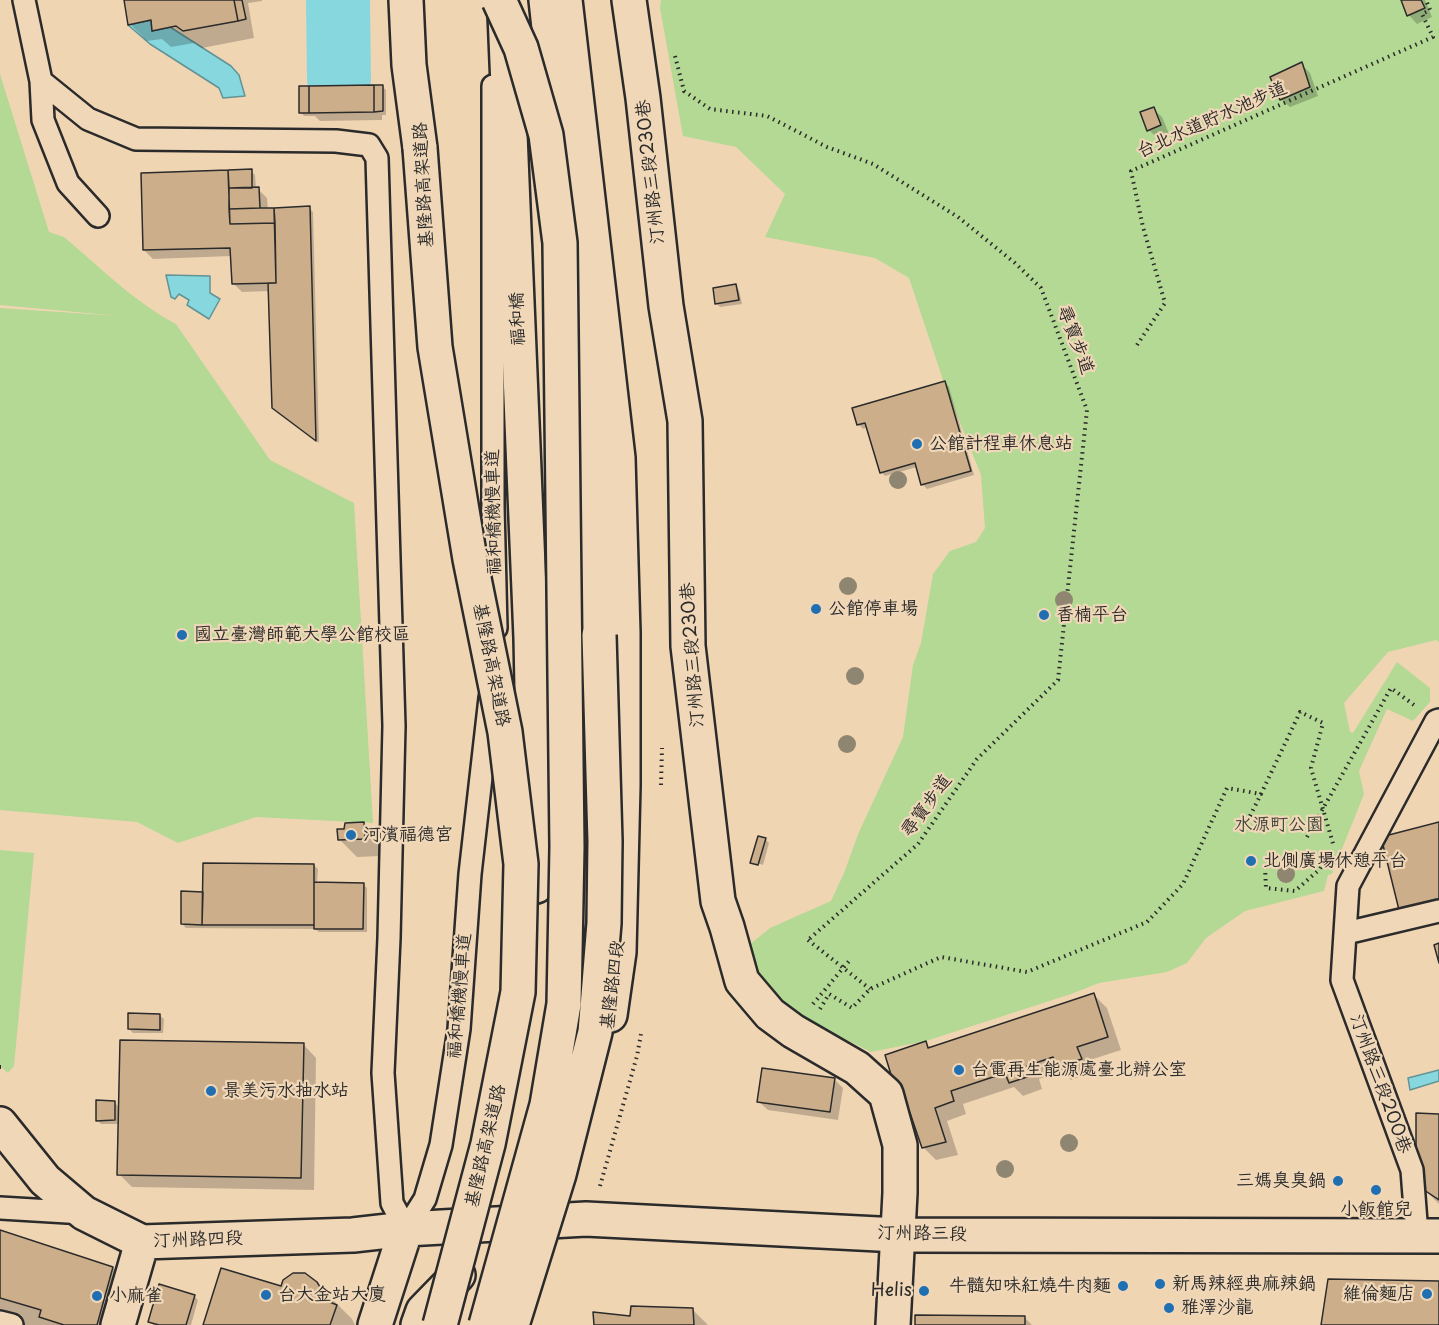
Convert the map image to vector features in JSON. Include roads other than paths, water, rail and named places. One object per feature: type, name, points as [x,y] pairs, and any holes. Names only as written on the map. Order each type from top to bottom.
[{"type":"main road","points":[[406,0],[409,65],[420,148]]},
{"type":"main road","name":"基隆路高架道路","points":[[420,0],[420,148],[435,347],[470,559],[505,732],[521,864],[518,992],[488,1144],[440,1325]]},
{"type":"main road","points":[[486,1325],[547,1105],[564,1004],[567,847],[560,243],[546,135],[521,48],[499,0]]},
{"type":"main road","name":"福和橋","points":[[475,1225],[522,1043],[536,902],[531,638],[504,0]]},
{"type":"main road","points":[[512,1325],[559,1174],[596,1032],[604,923],[599,635],[586,404],[568,203],[546,0]]},
{"type":"main road","name":"基隆路四段","points":[[521,1325],[604,1063],[619,952],[623,785],[623,633],[618,458],[565,0]]},
{"type":"main road","name":"汀州路三段230巷","points":[[629,0],[643,98],[666,306],[685,421],[688,646],[718,901],[742,981],[770,1014],[804,1023],[886,1094],[900,1145],[893,1325]]},
{"type":"main road","name":"汀州路四段","points":[[0,1124],[45,1180],[84,1213],[142,1242],[353,1234],[406,1229]]},
{"type":"main road","name":"汀州路三段","points":[[406,1229],[586,1219],[898,1235],[1428,1235]]},
{"type":"main road","points":[[454,1325],[458,1275],[475,1225]]},
{"type":"main road","points":[[375,1325],[406,1229]]},
{"type":"main road","points":[[118,1325],[142,1242]]},
{"type":"main road","points":[[418,1325],[423,1311],[458,1275]]},
{"type":"lane","points":[[24,0],[41,81],[43,120],[68,183],[98,216]]},
{"type":"lane","name":"福和橋機慢車道","points":[[406,1229],[425,1199],[441,1144],[459,1029],[470,874],[496,640],[493,506],[493,54],[488,0]]},
{"type":"lane","points":[[41,81],[88,119],[136,139],[336,141],[369,145],[377,158],[394,726],[383,1073],[392,1203],[406,1229]]},
{"type":"lane","name":"汀州路三段200巷","points":[[1428,1235],[1412,1170],[1342,980],[1348,886],[1436,721],[1439,720]]},
{"type":"lane","points":[[1346,933],[1439,911]]},
{"type":"lane","points":[[0,1208],[84,1213]]},
{"type":"lane","points":[[0,1322],[12,1325]]},
{"type":"water","points":[[307,0],[368,0],[365,72],[316,73],[316,54]]},
{"type":"water","points":[[151,20],[152,31],[170,27],[231,66],[239,75],[245,96],[223,98],[219,88],[150,44],[128,25]]},
{"type":"water","points":[[166,275],[210,276],[210,293],[220,299],[209,319],[187,305],[189,300],[179,294],[175,299],[171,297]]},
{"type":"water","points":[[1439,1070],[1439,1081],[1410,1090],[1408,1078]]},
{"type":"waterway","points":[[338,0],[339,79]]},
{"type":"place","name":"公館計程車休息站","points":[[917,444]]},
{"type":"place","name":"公館停車場","points":[[816,609]]},
{"type":"place","name":"香楠平台","points":[[1044,615]]},
{"type":"place","name":"國立臺灣師範大學公館校區","points":[[182,635]]},
{"type":"place","name":"河濱福德宮","points":[[351,835]]},
{"type":"place","name":"北側廣場休憩平台","points":[[1251,861]]},
{"type":"place","name":"台電再生能源處臺北辦公室","points":[[959,1070]]},
{"type":"place","name":"景美污水抽水站","points":[[211,1091]]},
{"type":"place","name":"三媽臭臭鍋","points":[[1338,1181]]},
{"type":"place","name":"小飯館兒","points":[[1376,1190]]},
{"type":"place","name":"新馬辣經典麻辣鍋","points":[[1160,1284]]},
{"type":"place","name":"牛髓知味紅燒牛肉麵","points":[[1123,1286]]},
{"type":"place","name":"Helis","points":[[924,1291]]},
{"type":"place","name":"維倫麵店","points":[[1427,1294]]},
{"type":"place","name":"台大金站大廈","points":[[266,1295]]},
{"type":"place","name":"小麻雀","points":[[97,1296]]},
{"type":"place","name":"雅澤沙龍","points":[[1169,1308]]},
{"type":"park label","name":"水源町公園","points":[[1279,825]]}]
